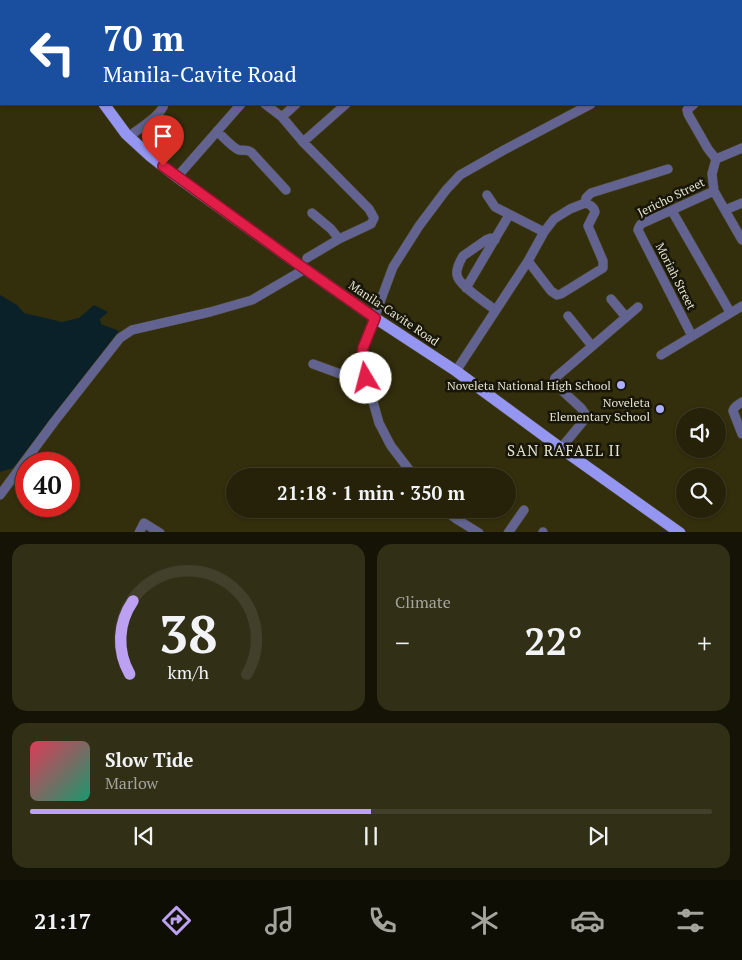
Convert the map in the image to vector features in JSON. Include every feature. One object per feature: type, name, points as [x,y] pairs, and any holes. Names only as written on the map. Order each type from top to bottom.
[{"type":"main road","name":"Manila-Cavite Road","points":[[105,105],[129,136],[150,156],[177,177],[303,263],[375,318],[456,371],[680,532]]},
{"type":"street","points":[[129,136],[158,114],[164,105]]},
{"type":"street","points":[[177,177],[240,105]]},
{"type":"street","points":[[0,495],[120,338],[132,330],[252,300],[339,239],[371,224],[374,218],[369,209],[303,142],[282,117],[266,105]]},
{"type":"street","points":[[282,117],[295,105]]},
{"type":"street","points":[[303,142],[345,105]]},
{"type":"street","points":[[407,468],[384,436],[362,363],[363,348],[400,254],[446,190],[460,176],[571,109],[587,105]]},
{"type":"street","points":[[693,105],[687,110],[688,114],[708,149],[716,159],[742,148]]},
{"type":"street","points":[[217,131],[235,148],[251,152],[286,190]]},
{"type":"street","name":"Jericho Street","points":[[638,227],[714,191],[712,174],[716,159]]},
{"type":"street","points":[[585,203],[586,198],[591,193],[668,169]]},
{"type":"street","points":[[714,191],[742,240]]},
{"type":"street","points":[[487,195],[495,207],[544,232]]},
{"type":"street","points":[[456,371],[528,261],[544,232],[554,219],[570,209],[585,203]]},
{"type":"street","points":[[528,261],[551,291],[557,295],[603,268],[603,261],[588,226],[595,209],[585,203]]},
{"type":"street","points":[[725,210],[742,203]]},
{"type":"street","points":[[672,211],[730,312]]},
{"type":"street","points":[[312,213],[331,229],[339,239]]},
{"type":"street","points":[[466,288],[509,215]]},
{"type":"street","name":"Moriah Street","points":[[638,227],[692,336]]},
{"type":"street","points":[[495,240],[491,238],[486,240],[462,256],[456,274],[466,288],[496,310]]},
{"type":"street","points":[[611,299],[626,317]]},
{"type":"street","points":[[661,355],[742,306]]},
{"type":"street","points":[[561,448],[585,419],[586,415],[556,384],[555,378],[638,307]]},
{"type":"street","points":[[568,316],[592,346]]},
{"type":"street","points":[[313,364],[368,384]]},
{"type":"street","points":[[742,402],[733,411],[742,434]]},
{"type":"street","points":[[508,532],[524,510]]},
{"type":"street","points":[[455,518],[479,532]]},
{"type":"street","points":[[139,532],[144,523],[160,532]]},
{"type":"water","points":[[0,295],[17,305],[24,313],[62,322],[79,318],[94,305],[108,312],[100,319],[101,324],[119,331],[25,452],[15,452],[15,465],[13,468],[0,472]]},
{"type":"place","name":"Noveleta National High School","points":[[621,385]]},
{"type":"place","name":"Noveleta Elementary School","points":[[660,409]]},
{"type":"district","name":"SAN RAFAEL II","points":[[564,450]]},
{"type":"route","points":[[163,166],[375,318],[363,348],[362,363],[366,378]]}]
